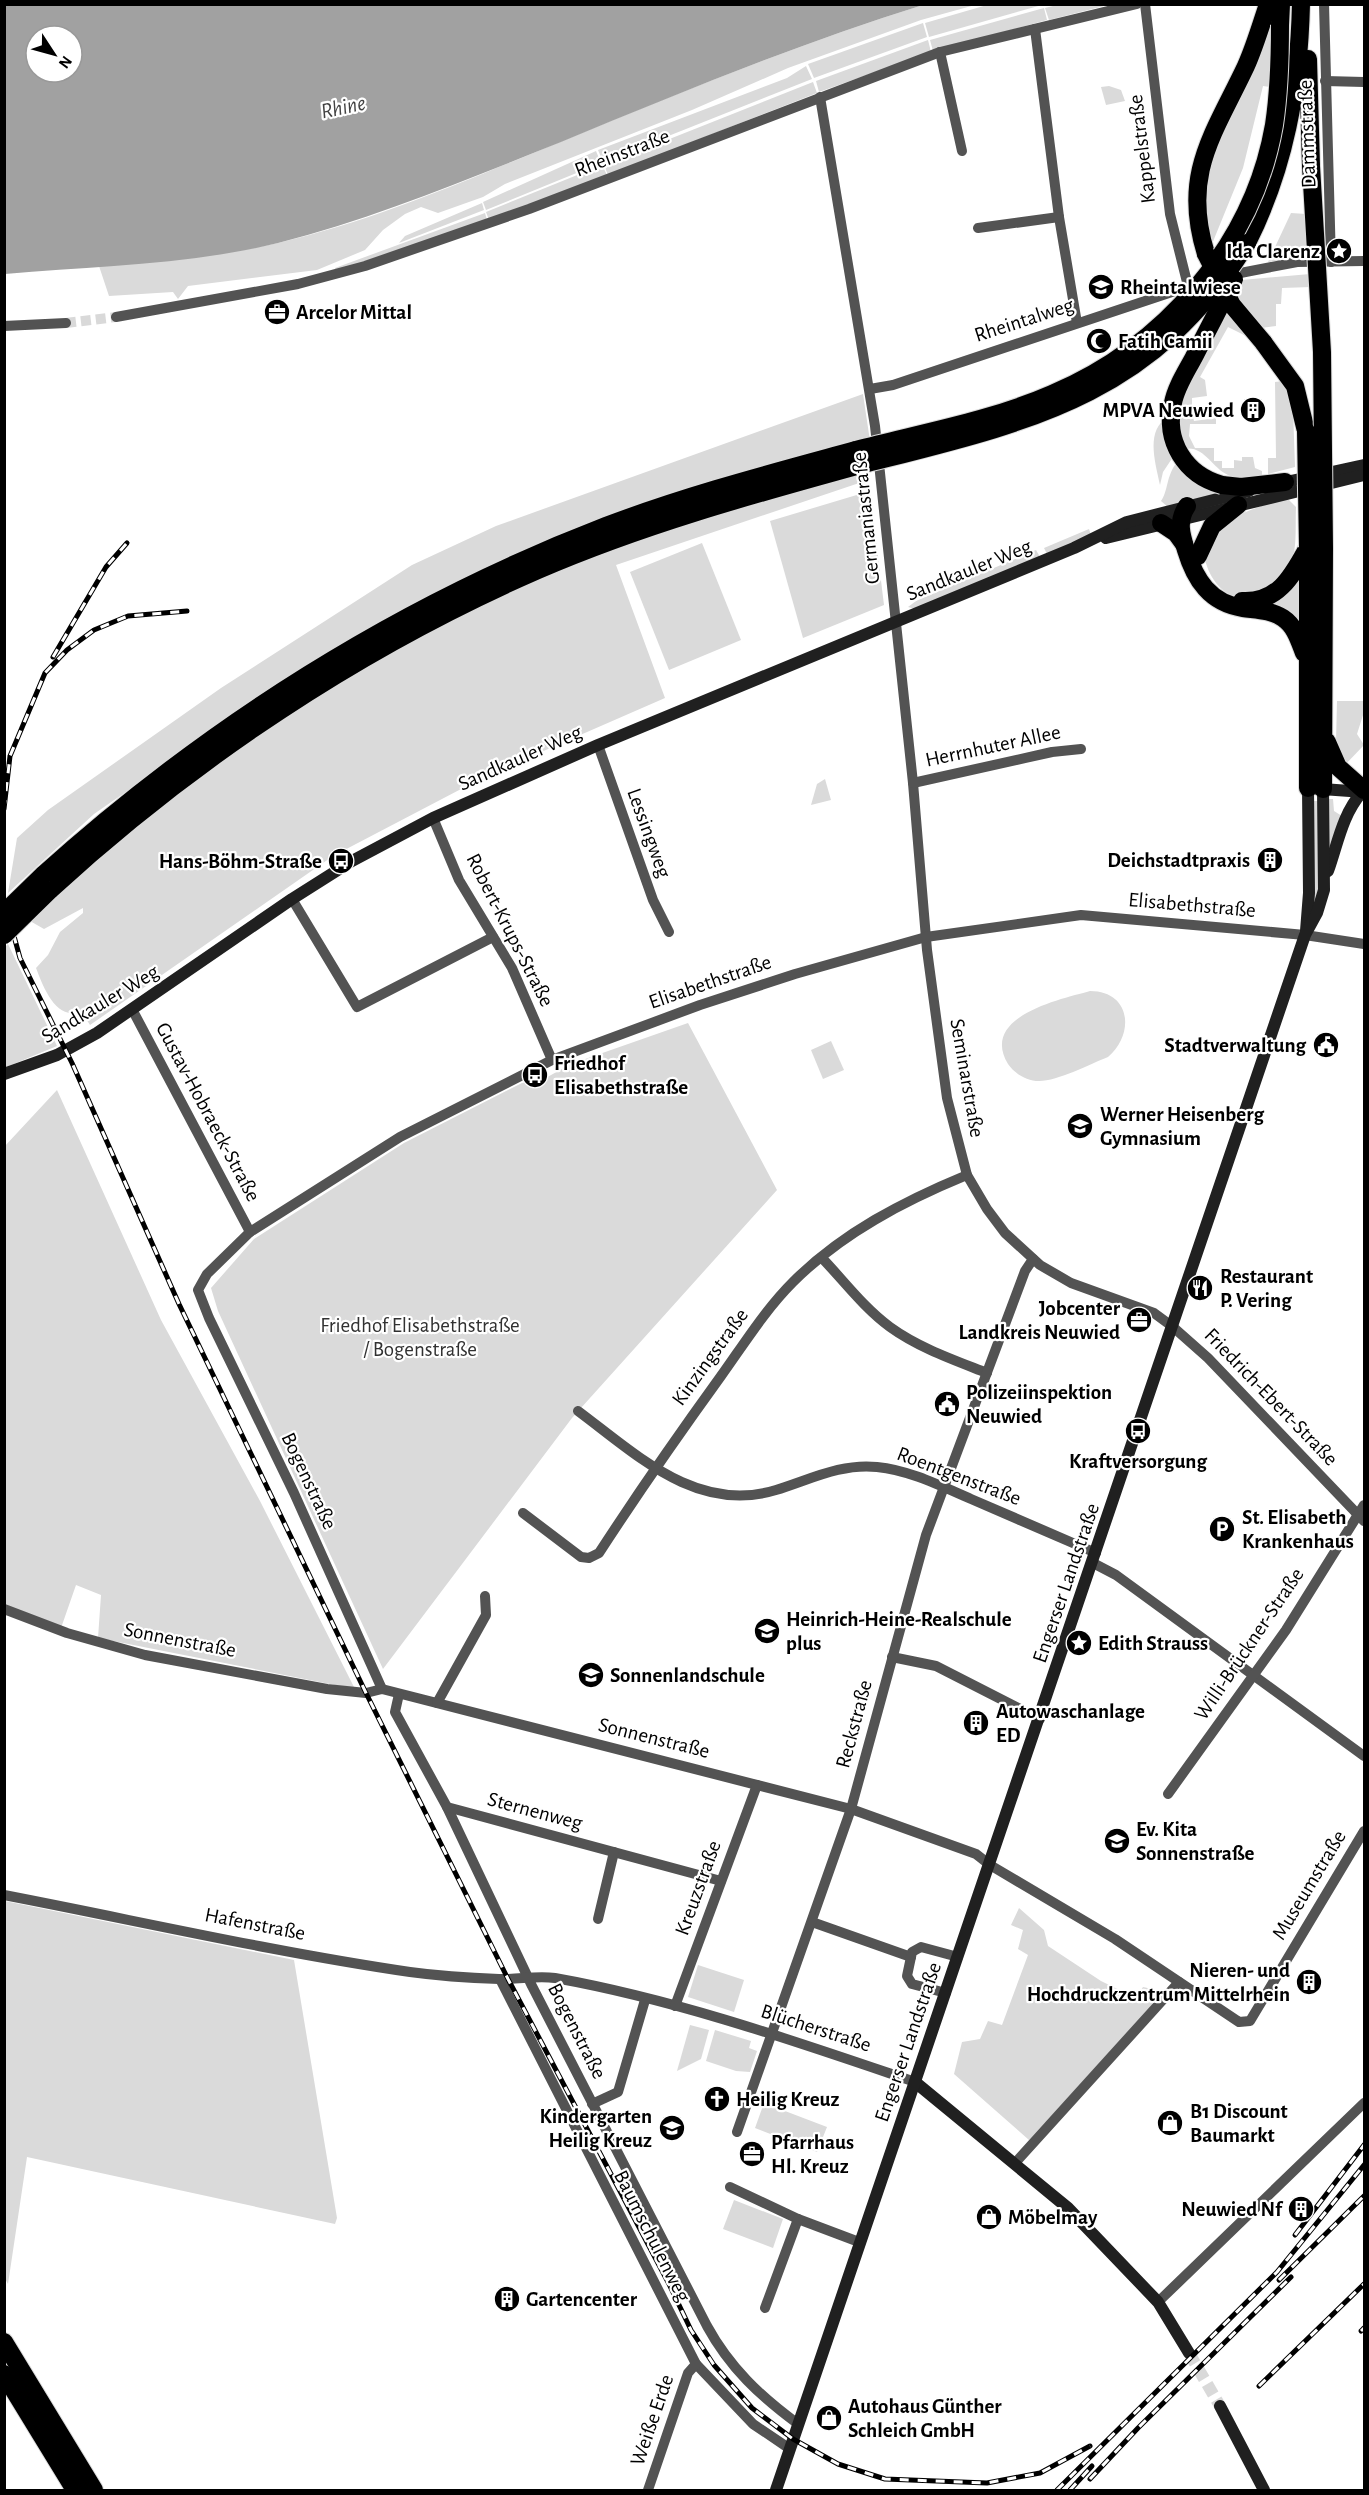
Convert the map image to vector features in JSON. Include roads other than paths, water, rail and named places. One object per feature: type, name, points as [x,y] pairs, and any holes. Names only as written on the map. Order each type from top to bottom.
[{"type":"highway","points":[[1268,4],[1253,50],[1205,151],[1198,190],[1198,218],[1206,254],[1223,290],[1280,363],[1301,403],[1306,431],[1316,547],[1323,731],[1315,789]]},
{"type":"highway","points":[[858,458],[1057,392],[1119,359],[1175,312],[1206,278],[1224,251],[1242,219],[1261,173],[1274,126],[1281,4]]},
{"type":"highway","points":[[1301,10],[1308,52],[1321,330],[1316,547],[1309,665],[1315,789]]},
{"type":"highway","points":[[1286,482],[1241,487],[1222,485],[1201,476],[1181,457],[1172,435],[1171,412],[1177,389],[1234,279],[1247,243],[1269,196],[1286,144],[1295,93],[1301,10]]},
{"type":"highway","points":[[4,935],[46,883],[103,822],[225,729],[316,669],[455,592],[531,556],[608,525],[717,488],[1028,420],[1104,386],[1151,354],[1187,322],[1217,288],[1247,243]]},
{"type":"highway","points":[[1191,550],[1212,526],[1238,505]]},
{"type":"highway","points":[[1186,513],[1196,577],[1205,590],[1227,604],[1271,612],[1283,618],[1295,630],[1309,665]]},
{"type":"highway","points":[[1161,523],[1176,533],[1191,550],[1213,587],[1230,598],[1251,601],[1265,598],[1283,586],[1316,547]]},
{"type":"highway","points":[[1323,731],[1338,767],[1364,791]]},
{"type":"highway","points":[[4,913],[46,883]]},
{"type":"highway","points":[[4,2342],[94,2490]]},
{"type":"highway","points":[[4,2374],[75,2490]]},
{"type":"street","name":"Rheinstraße","points":[[116,317],[298,284],[365,266],[547,202],[940,52],[1137,4]]},
{"type":"street","name":"Kappelstraße","points":[[1145,4],[1170,214],[1188,286]]},
{"type":"street","name":"Dammstraße","points":[[1324,4],[1331,262]]},
{"type":"street","points":[[1035,29],[1059,217],[1077,323]]},
{"type":"street","points":[[940,52],[962,151]]},
{"type":"street","points":[[1325,81],[1365,82]]},
{"type":"street","name":"Germaniastraße","points":[[820,97],[870,389],[913,783],[926,937]]},
{"type":"street","points":[[978,228],[1059,217]]},
{"type":"street","name":"Rheintalweg","points":[[870,389],[893,385],[1188,286],[1249,269],[1297,262],[1365,261]]},
{"type":"street","points":[[4,326],[66,323]]},
{"type":"street","points":[[1335,476],[1365,465]]},
{"type":"street","points":[[1335,476],[1365,475]]},
{"type":"street","name":"Sandkauler Weg","points":[[1087,542],[1161,523],[1286,482],[1335,476]]},
{"type":"street","name":"Sandkauler Weg","points":[[4,1074],[57,1055],[133,1011],[292,899],[352,861],[433,818],[598,745],[1087,542],[1119,525],[1238,505],[1335,476]]},
{"type":"street","name":"Lessingweg","points":[[598,745],[653,900],[669,932]]},
{"type":"street","name":"Herrnhuter Allee","points":[[913,783],[1052,752],[1081,749]]},
{"type":"street","points":[[1315,789],[1364,791]]},
{"type":"street","name":"Engerser Landstraße","points":[[776,2490],[1095,1558],[1305,935],[1317,913],[1324,891],[1315,789]]},
{"type":"street","name":"Engerser Landstraße","points":[[1305,935],[1315,789]]},
{"type":"street","points":[[1324,878],[1352,803],[1364,791]]},
{"type":"street","name":"Robert-Krups-Straße","points":[[433,818],[459,880],[512,968],[552,1060]]},
{"type":"street","points":[[292,899],[357,1007],[493,937]]},
{"type":"street","name":"Elisabethstraße","points":[[198,1290],[207,1274],[250,1232],[400,1137],[552,1060],[700,1005],[795,974],[926,937],[1081,915],[1305,935],[1365,944]]},
{"type":"street","name":"Seminarstraße","points":[[926,937],[946,1098],[967,1175],[1005,1233],[1033,1259],[1065,1280],[1154,1313],[1173,1327]]},
{"type":"street","name":"Gustav-Hobraeck-Straße","points":[[133,1011],[250,1232]]},
{"type":"street","name":"Kinzingstraße","points":[[523,1513],[580,1557],[589,1558],[599,1553],[654,1468],[772,1306],[794,1281],[822,1258],[897,1206],[967,1175]]},
{"type":"street","points":[[822,1258],[890,1327],[929,1350],[987,1373]]},
{"type":"street","name":"Reckstraße","points":[[737,2132],[770,2033],[852,1809],[922,1547],[1025,1271],[1033,1259]]},
{"type":"street","name":"Bogenstraße","points":[[198,1290],[209,1318],[294,1493],[382,1689]]},
{"type":"street","name":"Friedrich-Ebert-Straße","points":[[1173,1327],[1208,1358],[1362,1514]]},
{"type":"street","name":"Roentgenstraße","points":[[578,1411],[654,1468],[688,1487],[724,1495],[766,1492],[823,1473],[865,1466],[899,1471],[944,1488],[1095,1558],[1254,1677],[1365,1756]]},
{"type":"street","name":"Willi-Brückner-Straße","points":[[1168,1794],[1254,1677],[1362,1514]]},
{"type":"street","points":[[437,1702],[486,1615],[485,1596]]},
{"type":"street","name":"Sonnenstraße","points":[[4,1610],[67,1633],[145,1655],[327,1689],[366,1693],[382,1689],[852,1809],[976,1854],[990,1866],[1115,1939],[1239,2022],[1250,2020]]},
{"type":"street","points":[[892,1657],[936,1666],[1040,1719]]},
{"type":"street","name":"Bogenstraße","points":[[399,1694],[395,1712],[447,1807],[592,2104],[719,2349],[755,2390],[798,2424]]},
{"type":"street","name":"Kreuzstraße","points":[[675,2006],[756,1785]]},
{"type":"street","name":"Sternenweg","points":[[447,1807],[722,1881]]},
{"type":"street","name":"Museumstraße","points":[[1250,2020],[1365,1831]]},
{"type":"street","points":[[598,1919],[614,1852]]},
{"type":"street","name":"Hafenstraße","points":[[4,1895],[287,1951],[412,1972],[500,1979]]},
{"type":"street","points":[[812,1922],[911,1957]]},
{"type":"street","points":[[946,1993],[912,1984],[907,1976],[912,1952],[921,1947],[958,1957]]},
{"type":"street","name":"Blücherstraße","points":[[500,1979],[528,1976],[552,1978],[675,2006],[770,2033],[915,2082],[1016,2162],[1068,2208],[1158,2301],[1189,2353]]},
{"type":"street","name":"Baumschulenweg","points":[[500,1979],[696,2364],[753,2424],[790,2449]]},
{"type":"street","points":[[1016,2162],[1179,1982]]},
{"type":"street","points":[[592,2104],[618,2092],[645,2000]]},
{"type":"street","points":[[1158,2301],[1365,2103]]},
{"type":"street","points":[[730,2187],[798,2219],[859,2242]]},
{"type":"street","points":[[765,2308],[798,2219]]},
{"type":"street","name":"Weiße Erde","points":[[648,2490],[688,2373],[696,2364]]},
{"type":"street","points":[[1220,2406],[1264,2490]]},
{"type":"water","name":"Rhine","points":[[5,4],[923,4],[740,69],[526,156],[350,222],[278,243],[244,250],[142,264],[5,274]]},
{"type":"tunnel","points":[[66,323],[116,317]]},
{"type":"tunnel","points":[[1189,2353],[1220,2406]]},
{"type":"railway","points":[[53,657],[106,567],[127,543]]},
{"type":"railway","points":[[4,809],[10,756],[45,673],[67,650],[94,630],[128,616],[187,611]]},
{"type":"railway","points":[[4,900],[20,958],[72,1063],[179,1304],[366,1693],[508,1979],[691,2330],[714,2365],[752,2408],[793,2439],[838,2464],[885,2479],[987,2483],[1040,2473],[1090,2446]]},
{"type":"railway","points":[[1295,2235],[1364,2145]]},
{"type":"railway","points":[[1057,2490],[1277,2272],[1364,2165]]},
{"type":"railway","points":[[1279,2280],[1364,2196]]},
{"type":"railway","points":[[1090,2479],[1138,2428],[1291,2277]]},
{"type":"railway","points":[[1259,2386],[1364,2284]]},
{"type":"railway","points":[[1361,2331],[1364,2328]]},
{"type":"railway","points":[[1070,2490],[1092,2466]]},
{"type":"place","name":"Ida Clarenz","points":[[1339,251]]},
{"type":"place","name":"Rheintalwiese","points":[[1101,287]]},
{"type":"place","name":"Arcelor Mittal","points":[[277,312]]},
{"type":"place","name":"Fatih Camii","points":[[1099,341]]},
{"type":"place","name":"MPVA Neuwied","points":[[1253,410]]},
{"type":"place","name":"Deichstadtpraxis","points":[[1270,860]]},
{"type":"place","name":"Hans-Böhm-Straße","points":[[341,861]]},
{"type":"place","name":"Stadtverwaltung","points":[[1326,1045]]},
{"type":"place","name":"Friedhof Elisabethstraße","points":[[535,1075]]},
{"type":"place","name":"Werner Heisenberg Gymnasium","points":[[1080,1126]]},
{"type":"place","name":"Restaurant P. Vering","points":[[1200,1288]]},
{"type":"place","name":"Jobcenter Landkreis Neuwied","points":[[1139,1320]]},
{"type":"place","name":"Polizeiinspektion Neuwied","points":[[947,1404]]},
{"type":"place","name":"Kraftversorgung","points":[[1138,1431]]},
{"type":"place","name":"St. Elisabeth Krankenhaus","points":[[1222,1529]]},
{"type":"place","name":"Heinrich-Heine-Realschule plus","points":[[767,1631]]},
{"type":"place","name":"Edith Strauss","points":[[1079,1643]]},
{"type":"place","name":"Sonnenlandschule","points":[[591,1675]]},
{"type":"place","name":"Autowaschanlage ED","points":[[976,1723]]},
{"type":"place","name":"Ev. Kita Sonnenstraße","points":[[1117,1841]]},
{"type":"place","name":"Nieren- und Hochdruckzentrum Mittelrhein","points":[[1309,1982]]},
{"type":"place","name":"Heilig Kreuz","points":[[717,2099]]},
{"type":"place","name":"B1 Discount Baumarkt","points":[[1170,2123]]},
{"type":"place","name":"Kindergarten Heilig Kreuz","points":[[672,2128]]},
{"type":"place","name":"Pfarrhaus Hl. Kreuz","points":[[752,2154]]},
{"type":"place","name":"Neuwied Nf","points":[[1301,2209]]},
{"type":"place","name":"Möbelmay","points":[[989,2217]]},
{"type":"place","name":"Gartencenter","points":[[507,2299]]},
{"type":"place","name":"Autohaus Günther Schleich GmbH","points":[[829,2418]]},
{"type":"park label","name":"Friedhof Elisabethstraße / Bogenstraße","points":[[420,1337]]}]
